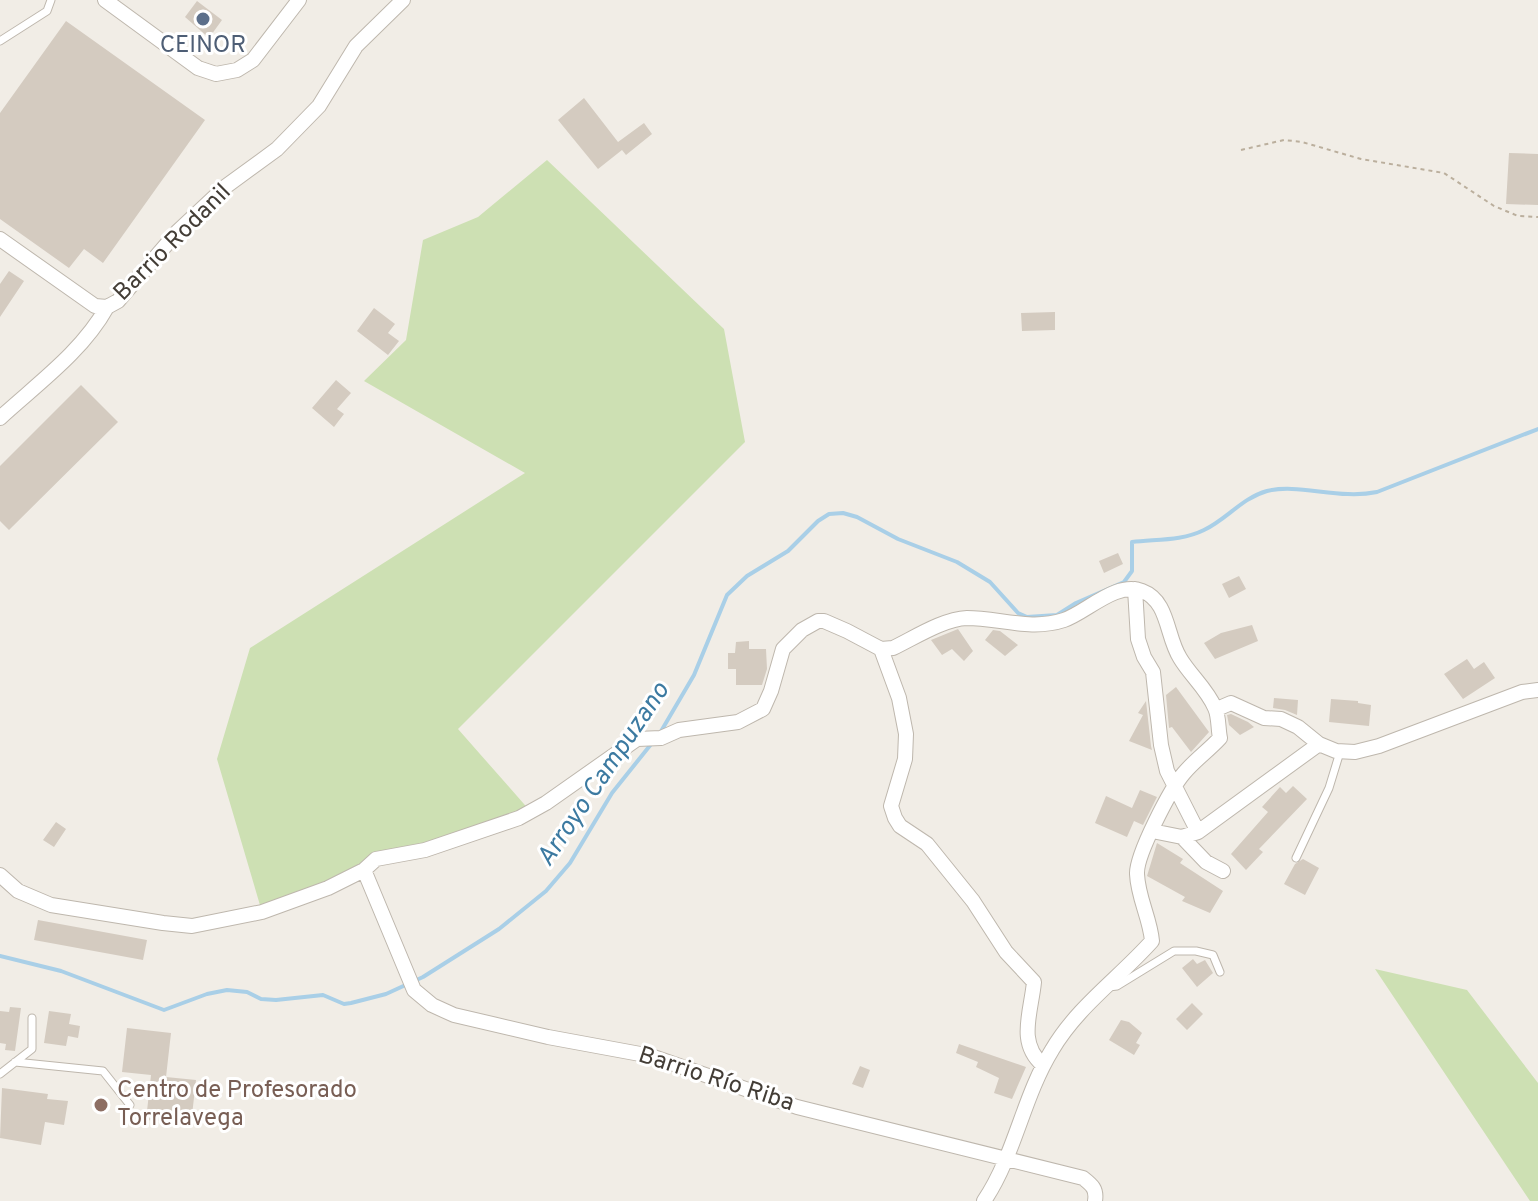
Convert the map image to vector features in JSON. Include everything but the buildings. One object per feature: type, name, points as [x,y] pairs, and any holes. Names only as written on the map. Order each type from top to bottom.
[{"type":"street","points":[[105,0],[198,68],[216,74],[237,70],[253,60],[299,0]]},
{"type":"street","name":"Barrio Rodanil","points":[[0,418],[56,368],[97,325],[107,307],[118,301],[178,231],[217,195],[277,149],[319,106],[356,46],[403,0]]},
{"type":"street","name":"Barrio Rodanil","points":[[0,239],[95,306],[107,307]]},
{"type":"street","points":[[1135,589],[1138,639],[1153,672],[1163,756],[1175,789],[1198,832]]},
{"type":"street","points":[[0,875],[18,891],[51,905],[192,926],[262,912],[328,888],[364,870],[376,859],[425,850],[519,818],[546,803],[637,739],[738,722],[763,709],[783,649],[802,630],[818,621],[824,621],[881,649],[893,648],[963,618],[1049,624],[1083,612],[1119,592],[1135,589],[1155,598],[1162,609],[1179,657],[1217,709],[1220,738],[1180,776],[1140,854],[1137,870],[1139,895],[1152,941],[1064,1030],[1043,1065],[999,1178],[984,1201]]},
{"type":"street","points":[[881,649],[899,698],[906,734],[905,759],[891,806],[895,818],[900,826],[927,844],[973,901],[1006,952],[1034,982],[1027,1046],[1031,1056],[1043,1065]]},
{"type":"street","points":[[1217,709],[1231,703],[1264,718],[1281,719],[1298,727],[1319,744],[1340,752],[1355,752],[1379,746],[1522,692],[1538,690]]},
{"type":"street","points":[[1152,831],[1182,837],[1198,832],[1319,744]]},
{"type":"street","points":[[1182,837],[1206,862],[1223,871]]},
{"type":"street","name":"Barrio Río Riba","points":[[364,870],[414,990],[432,1005],[454,1015],[651,1056],[797,1107],[1083,1178],[1094,1187],[1095,1201]]},
{"type":"lane","points":[[0,41],[47,11],[51,0]]},
{"type":"lane","points":[[1296,858],[1329,788],[1340,752]]},
{"type":"lane","points":[[1107,987],[1117,986],[1174,951],[1213,955],[1220,972]]},
{"type":"lane","points":[[0,1074],[32,1049],[32,1018]]},
{"type":"lane","points":[[15,1062],[103,1071],[130,1105]]},
{"type":"path","points":[[1241,150],[1284,140],[1302,142],[1361,159],[1444,173],[1494,206],[1518,216],[1538,217]]},
{"type":"green space","points":[[547,160],[724,329],[745,442],[458,729],[531,812],[376,859],[262,912],[217,759],[250,648],[525,473],[364,381],[406,340],[423,240],[478,217]]},
{"type":"green space","points":[[1375,969],[1467,990],[1538,1083],[1538,1201],[1530,1201]]},
{"type":"waterway","name":"Arroyo Campuzano","points":[[660,733],[694,675],[727,595],[747,576],[788,551],[829,514],[843,513],[857,517],[898,539],[957,562],[990,582],[1018,613],[1027,617],[1057,615],[1124,582],[1132,571],[1132,542],[1196,534],[1250,498],[1267,491],[1377,492],[1538,429]]},
{"type":"waterway","name":"Arroyo Campuzano","points":[[0,956],[61,971],[164,1010],[227,990],[276,1000],[323,995],[344,1004],[386,994],[423,977],[499,929],[546,891],[570,863],[612,793],[652,743]]},
{"type":"place","name":"CEINOR","points":[[203,19]]},
{"type":"place","name":"Centro de Profesorado Torrelavega","points":[[101,1105]]}]
